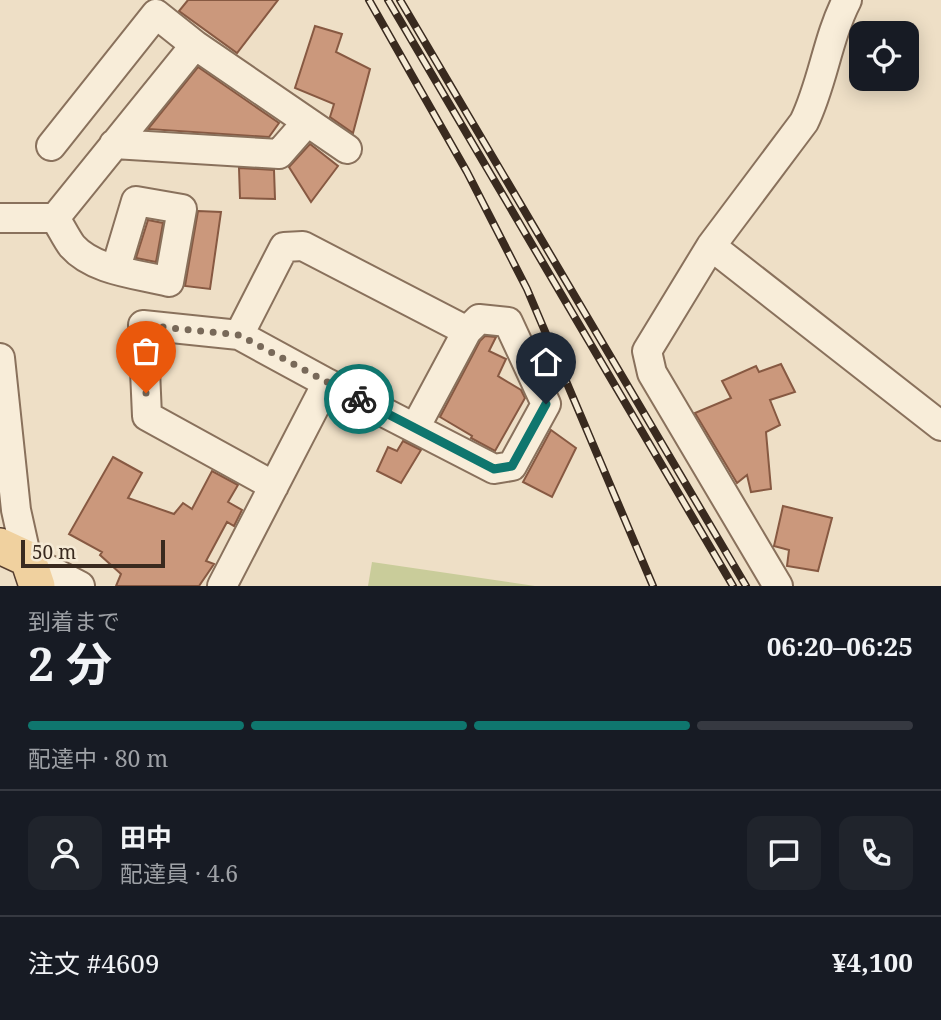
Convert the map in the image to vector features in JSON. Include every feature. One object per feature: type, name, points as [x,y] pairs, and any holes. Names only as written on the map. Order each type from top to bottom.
[{"type":"street","points":[[778,586],[652,373],[647,351],[711,246],[804,122],[814,102],[837,19],[847,0]]},
{"type":"street","points":[[51,146],[156,14],[195,45],[347,149]]},
{"type":"street","points":[[55,218],[195,45]]},
{"type":"street","points":[[114,144],[279,154],[307,122]]},
{"type":"street","points":[[0,218],[55,218]]},
{"type":"street","points":[[55,218],[73,247],[94,262],[116,268]]},
{"type":"street","points":[[239,335],[284,247],[303,246],[467,331]]},
{"type":"street","points":[[711,246],[941,426]]},
{"type":"street","points":[[274,486],[147,416],[143,325],[239,335],[327,383],[494,469],[512,466],[546,404],[509,322],[480,319],[467,331],[415,428]]},
{"type":"street","points":[[0,358],[24,569],[80,586]]},
{"type":"street","points":[[222,586],[327,383]]},
{"type":"green space","points":[[372,562],[535,586],[368,586]]},
{"type":"building","points":[[188,0],[278,0],[237,53],[179,11]]},
{"type":"building","points":[[315,26],[342,34],[336,52],[370,69],[353,133],[330,117],[334,104],[295,88]]},
{"type":"building","points":[[198,67],[279,123],[269,137],[148,129]]},
{"type":"building","points":[[310,144],[338,166],[311,202],[289,167]]},
{"type":"building","points":[[239,168],[274,170],[275,199],[240,198]]},
{"type":"building","points":[[198,211],[221,212],[210,289],[185,286]]},
{"type":"building","points":[[148,220],[163,223],[156,262],[136,258]]},
{"type":"building","points":[[485,336],[496,337],[489,351],[506,359],[498,376],[521,390],[525,398],[495,451],[440,417]]},
{"type":"building","points":[[781,364],[795,392],[770,400],[780,425],[766,432],[771,489],[751,492],[747,475],[737,483],[695,413],[731,398],[722,381],[756,366],[759,372]]},
{"type":"building","points":[[551,430],[576,448],[552,497],[523,482]]},
{"type":"building","points":[[403,441],[421,450],[401,483],[377,471],[388,447],[397,451]]},
{"type":"building","points":[[113,457],[142,473],[128,498],[174,514],[183,503],[192,509],[212,471],[238,485],[228,502],[242,510],[234,526],[227,522],[206,561],[214,564],[199,586],[116,586],[121,574],[100,555],[102,552],[69,534]]},
{"type":"building","points":[[783,506],[832,518],[818,571],[787,566],[789,550],[774,546]]},
{"type":"railway","points":[[369,0],[467,172],[527,289],[653,586]]},
{"type":"railway","points":[[388,0],[733,586]]},
{"type":"railway","points":[[400,0],[746,586]]},
{"type":"way so far","points":[[146,393],[143,325],[239,335],[359,399]]},
{"type":"route","points":[[359,399],[494,469],[512,466],[546,404]]}]
